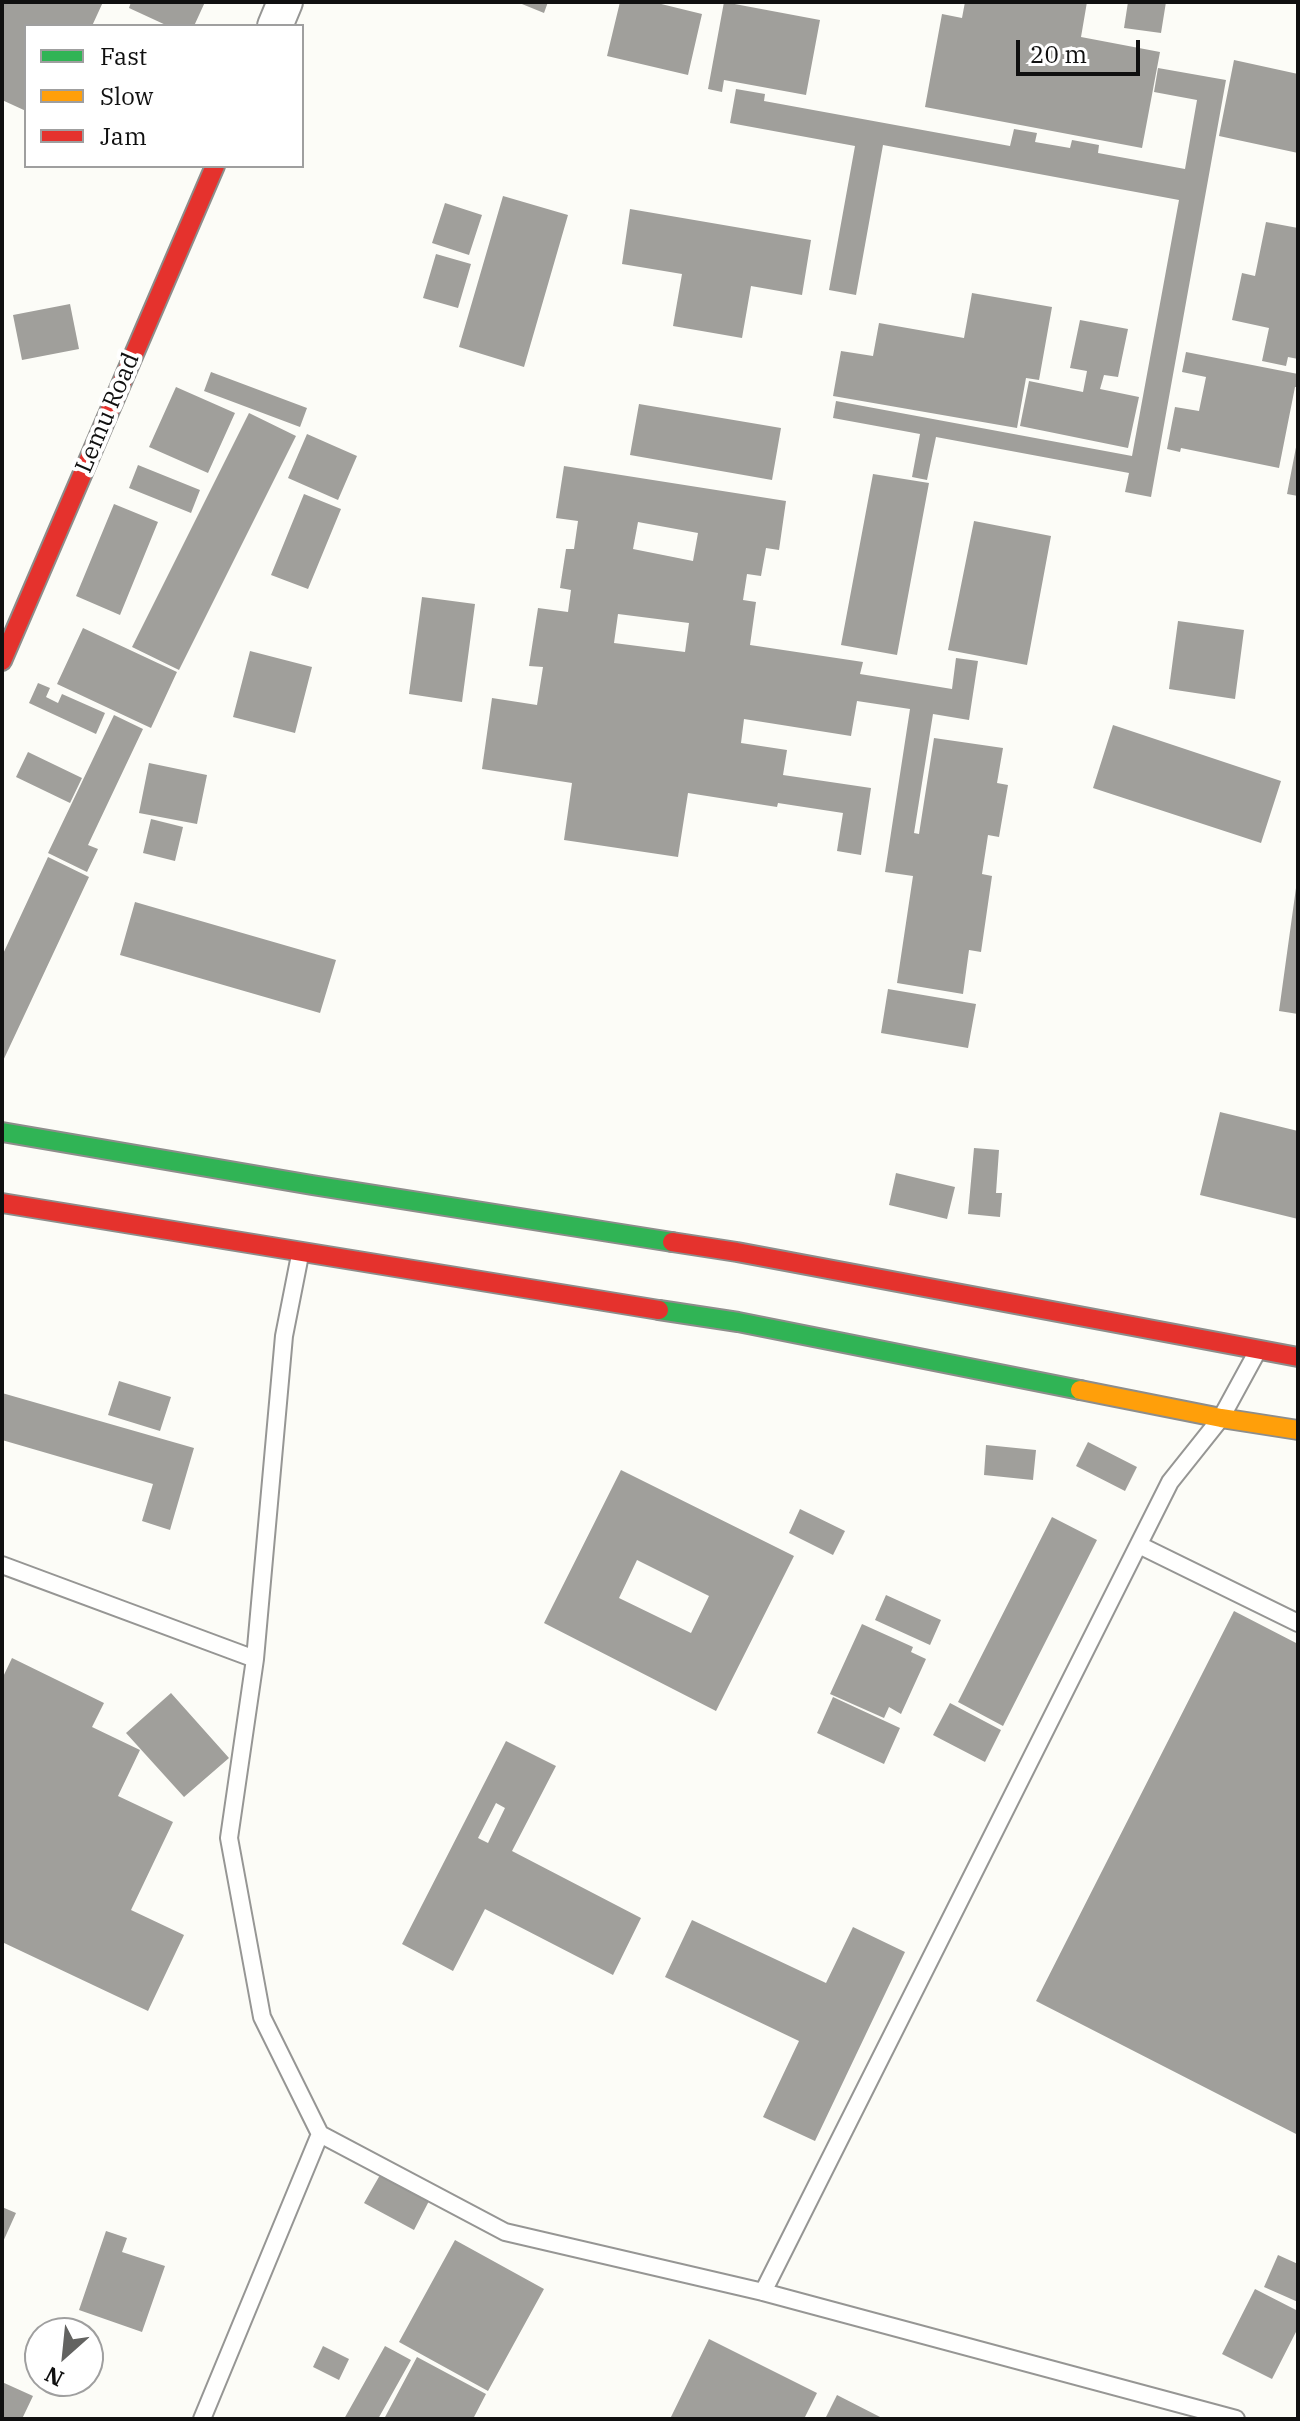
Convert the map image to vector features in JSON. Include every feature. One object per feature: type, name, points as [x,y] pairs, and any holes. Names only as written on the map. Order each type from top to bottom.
[{"type":"street","points":[[276,24],[285,2]]},
{"type":"street","name":"Lemu Road","points":[[2,661],[214,168]]},
{"type":"street","points":[[2,1132],[737,1252],[1298,1357]]},
{"type":"street","points":[[2,1203],[738,1322],[1221,1418],[1298,1430]]},
{"type":"lane","points":[[300,1253],[284,1336],[255,1659],[229,1838],[262,2017],[320,2134],[505,2232],[763,2292],[1236,2419]]},
{"type":"lane","points":[[763,2292],[1170,1482],[1221,1418],[1257,1351]]},
{"type":"lane","points":[[1139,1545],[1298,1623]]},
{"type":"lane","points":[[2,1565],[255,1659]]},
{"type":"lane","points":[[202,2419],[320,2134]]},
{"type":"building","points":[[2,2],[103,2],[93,24],[24,24],[24,110],[2,100]]},
{"type":"building","points":[[131,2],[205,2],[195,24],[164,24],[129,8]]},
{"type":"building","points":[[517,2],[548,2],[544,13]]},
{"type":"building","points":[[620,2],[653,2],[702,14],[688,75],[607,56]]},
{"type":"building","points":[[724,2],[820,20],[806,95],[724,80],[722,92],[708,89]]},
{"type":"building","points":[[965,2],[1087,2],[1081,37],[1160,52],[1142,148],[925,107],[942,14],[962,18]]},
{"type":"building","points":[[1128,2],[1166,2],[1161,33],[1124,28]]},
{"type":"building","points":[[1234,60],[1298,74],[1298,153],[1219,136]]},
{"type":"building","points":[[1158,68],[1226,80],[1151,497],[1125,492],[1129,473],[936,437],[927,480],[912,477],[920,434],[833,418],[836,401],[1132,456],[1179,200],[883,145],[856,295],[829,290],[855,146],[730,123],[736,89],[765,94],[764,101],[1010,146],[1014,129],[1037,133],[1035,142],[1070,148],[1072,140],[1099,145],[1098,153],[1185,169],[1197,100],[1154,92]]},
{"type":"building","points":[[503,196],[568,215],[524,367],[459,347]]},
{"type":"building","points":[[445,203],[482,215],[469,255],[432,243]]},
{"type":"building","points":[[630,209],[811,240],[802,295],[751,286],[742,338],[673,326],[682,274],[622,264]]},
{"type":"building","points":[[1266,222],[1298,228],[1298,359],[1288,357],[1286,366],[1262,361],[1269,328],[1232,320],[1242,273],[1255,276]]},
{"type":"building","points":[[436,254],[471,264],[458,308],[423,298]]},
{"type":"building","points":[[972,293],[1052,307],[1039,380],[1026,378],[1017,428],[833,396],[841,351],[873,356],[879,323],[964,338]]},
{"type":"building","points":[[70,304],[79,349],[22,360],[13,315]]},
{"type":"building","points":[[1080,320],[1128,329],[1118,377],[1104,375],[1100,389],[1139,397],[1128,448],[1020,426],[1029,381],[1083,392],[1087,371],[1070,368]]},
{"type":"building","points":[[1186,352],[1298,374],[1298,387],[1295,387],[1279,468],[1181,448],[1180,452],[1167,449],[1175,407],[1199,411],[1206,377],[1182,372]]},
{"type":"building","points":[[211,372],[307,408],[300,427],[204,391]]},
{"type":"building","points":[[176,387],[235,413],[208,473],[149,447]]},
{"type":"building","points":[[639,404],[781,428],[772,480],[630,455]]},
{"type":"building","points":[[249,413],[296,436],[179,670],[132,647]]},
{"type":"building","points":[[307,434],[357,456],[338,500],[288,478]]},
{"type":"building","points":[[1298,443],[1298,496],[1287,494]]},
{"type":"building","points":[[138,465],[200,490],[191,513],[129,488]]},
{"type":"building","points":[[564,466],[786,501],[779,550],[766,548],[761,576],[747,574],[743,600],[756,602],[750,645],[863,662],[860,674],[952,689],[956,658],[978,661],[969,720],[933,714],[914,833],[919,834],[934,738],[1003,748],[997,783],[1008,785],[999,837],[988,835],[982,874],[992,876],[981,952],[969,950],[963,994],[897,983],[913,876],[885,872],[910,709],[857,701],[851,736],[744,719],[741,743],[787,750],[783,775],[871,788],[861,855],[837,851],[843,813],[778,803],[777,807],[688,793],[678,857],[564,840],[572,783],[482,769],[492,698],[537,705],[543,667],[529,666],[538,608],[568,612],[571,590],[560,588],[566,549],[574,549],[578,521],[556,518]],"holes":[[[638,522],[698,533],[693,561],[633,549]],[[618,614],[689,623],[685,652],[614,643]]]},
{"type":"building","points":[[873,474],[929,483],[897,655],[841,645]]},
{"type":"building","points":[[304,494],[341,509],[308,589],[271,575]]},
{"type":"building","points":[[114,504],[158,522],[120,615],[76,596]]},
{"type":"building","points":[[974,521],[1051,536],[1027,665],[948,650]]},
{"type":"building","points":[[422,597],[475,604],[462,702],[409,694]]},
{"type":"building","points":[[1178,621],[1244,630],[1235,699],[1169,689]]},
{"type":"building","points":[[83,628],[177,672],[151,728],[57,684]]},
{"type":"building","points":[[250,651],[312,667],[295,733],[233,717]]},
{"type":"building","points":[[38,683],[50,688],[46,697],[58,703],[62,694],[105,713],[96,734],[29,703]]},
{"type":"building","points":[[114,715],[143,729],[88,845],[98,849],[87,872],[48,853]]},
{"type":"building","points":[[1113,725],[1281,781],[1261,843],[1093,788]]},
{"type":"building","points":[[28,752],[82,778],[70,803],[16,777]]},
{"type":"building","points":[[149,763],[207,775],[197,824],[139,813]]},
{"type":"building","points":[[151,819],[183,827],[175,861],[143,853]]},
{"type":"building","points":[[48,857],[89,877],[2,1063],[2,956]]},
{"type":"building","points":[[1298,889],[1298,1014],[1279,1011]]},
{"type":"building","points":[[135,902],[336,960],[320,1013],[120,955]]},
{"type":"building","points":[[888,989],[976,1004],[968,1048],[881,1033]]},
{"type":"building","points":[[1220,1112],[1298,1131],[1298,1219],[1200,1195]]},
{"type":"building","points":[[974,1148],[999,1150],[996,1193],[1002,1193],[1000,1217],[968,1214]]},
{"type":"building","points":[[896,1173],[955,1187],[947,1219],[889,1205]]},
{"type":"building","points":[[119,1381],[171,1397],[160,1431],[108,1415]]},
{"type":"building","points":[[2,1393],[194,1448],[170,1530],[142,1521],[153,1484],[2,1440]]},
{"type":"building","points":[[1088,1442],[1137,1467],[1125,1491],[1076,1466]]},
{"type":"building","points":[[986,1445],[1036,1450],[1033,1480],[984,1475]]},
{"type":"building","points":[[621,1470],[794,1556],[716,1711],[544,1623]],"holes":[[[637,1560],[709,1596],[691,1633],[619,1598]]]},
{"type":"building","points":[[800,1509],[845,1531],[833,1555],[789,1533]]},
{"type":"building","points":[[1052,1517],[1097,1540],[1003,1726],[958,1702]]},
{"type":"building","points":[[886,1595],[941,1620],[930,1645],[875,1620]]},
{"type":"building","points":[[1234,1611],[1298,1644],[1298,2135],[1036,2001]]},
{"type":"building","points":[[862,1624],[913,1647],[911,1652],[926,1659],[901,1714],[889,1707],[884,1718],[830,1694]]},
{"type":"building","points":[[12,1658],[104,1703],[92,1727],[140,1750],[118,1796],[173,1822],[131,1910],[184,1935],[148,2011],[2,1942],[2,1679]]},
{"type":"building","points":[[171,1693],[229,1758],[184,1797],[126,1733]]},
{"type":"building","points":[[833,1697],[900,1728],[884,1764],[817,1733]]},
{"type":"building","points":[[950,1703],[1001,1730],[985,1762],[933,1735]]},
{"type":"building","points":[[506,1741],[556,1766],[512,1851],[641,1918],[613,1975],[485,1909],[453,1971],[402,1944]],"holes":[[[496,1803],[505,1808],[488,1843],[478,1838]]]},
{"type":"building","points":[[692,1920],[826,1983],[853,1927],[905,1952],[815,2141],[763,2117],[799,2041],[665,1977]]},
{"type":"building","points":[[380,2175],[429,2201],[414,2230],[364,2203]]},
{"type":"building","points":[[2,2207],[16,2213],[2,2244]]},
{"type":"building","points":[[106,2231],[127,2238],[122,2252],[165,2266],[142,2332],[79,2310]]},
{"type":"building","points":[[455,2240],[544,2289],[488,2391],[399,2342]]},
{"type":"building","points":[[1278,2255],[1298,2264],[1298,2302],[1264,2287]]},
{"type":"building","points":[[1255,2289],[1298,2311],[1298,2328],[1272,2379],[1222,2354]]},
{"type":"building","points":[[709,2339],[817,2393],[804,2419],[670,2419]]},
{"type":"building","points":[[323,2346],[349,2359],[339,2380],[313,2367]]},
{"type":"building","points":[[385,2346],[411,2360],[378,2419],[344,2419]]},
{"type":"building","points":[[417,2357],[486,2394],[473,2419],[384,2419]]},
{"type":"building","points":[[2,2382],[24,2392],[24,2397],[33,2397],[22,2419],[2,2419]]},
{"type":"building","points":[[837,2395],[884,2419],[825,2419]]},
{"type":"traffic: fast","points":[[2,1132],[672,1242]]},
{"type":"traffic: fast","points":[[659,1310],[738,1322],[1080,1390]]},
{"type":"traffic: slow","points":[[1080,1390],[1298,1430]]},
{"type":"traffic: jam","points":[[2,661],[214,168]]},
{"type":"traffic: jam","points":[[2,1203],[659,1310]]},
{"type":"traffic: jam","points":[[672,1242],[1298,1357]]}]
